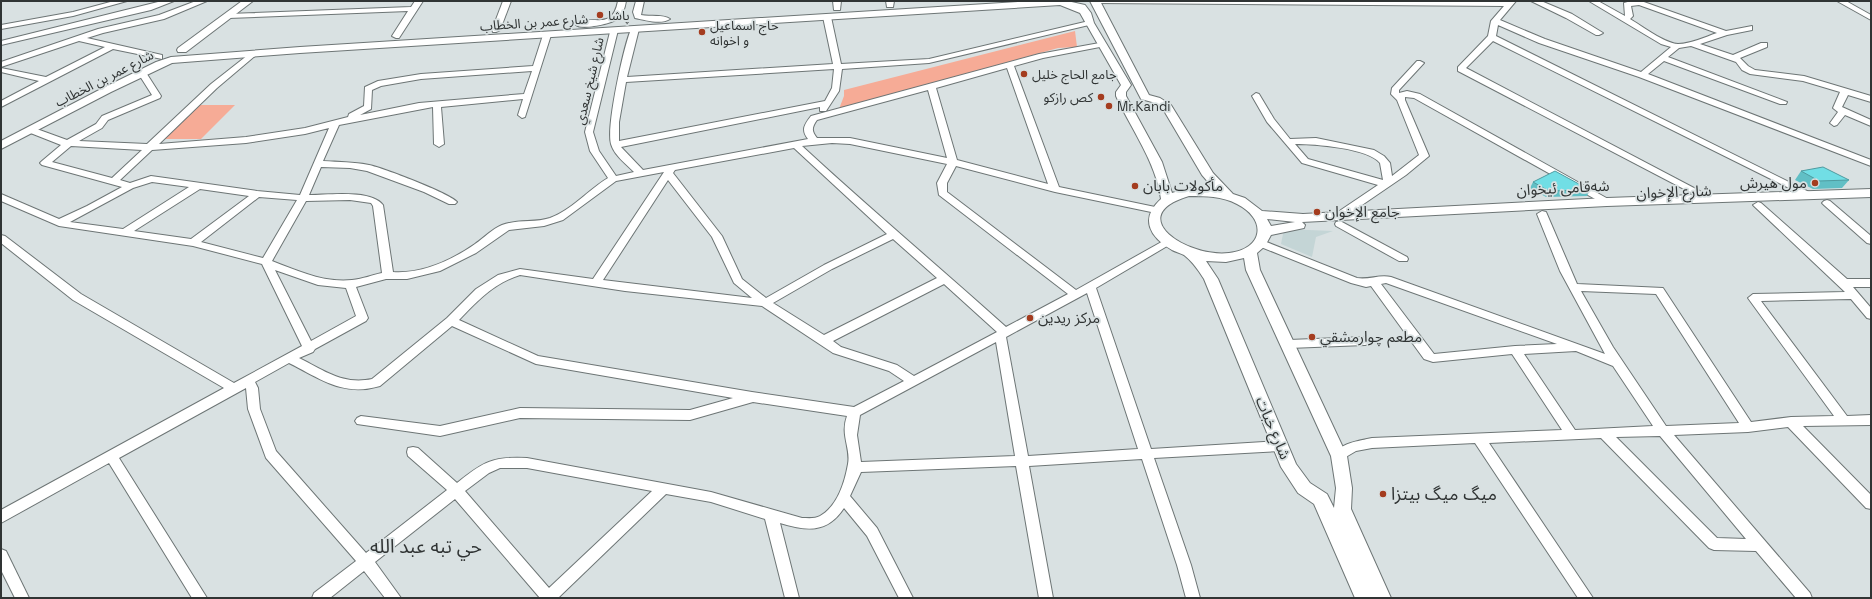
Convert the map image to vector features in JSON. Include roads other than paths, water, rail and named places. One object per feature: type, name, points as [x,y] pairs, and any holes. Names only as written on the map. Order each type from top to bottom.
[{"type":"main road","points":[[182,50],[248,1]]},
{"type":"main road","name":"شارع عمر بن الخطاب","points":[[1,140],[159,57],[182,50],[439,38],[547,35],[769,17],[837,5],[950,1]]},
{"type":"main road","points":[[1078,1],[1126,85],[1121,92],[1122,99],[1164,181],[1167,200]]},
{"type":"main road","points":[[1095,1],[1145,98],[1156,100],[1167,107],[1208,176],[1228,197]]},
{"type":"main road","name":"شارع عمر بن الخطاب","points":[[1,146],[142,72],[171,60],[354,43],[396,36],[439,38],[496,30],[666,19],[827,17],[966,4],[1062,2],[1076,7],[1087,18]]},
{"type":"main road","points":[[1164,181],[1176,185],[1191,186],[1205,181],[1208,176]]},
{"type":"main road","points":[[1255,274],[1258,243],[1263,224],[1257,214],[1245,204],[1228,197],[1208,192],[1188,192],[1167,200],[1156,210],[1154,216],[1157,229],[1169,242],[1188,252],[1219,258],[1238,256],[1258,243]]},
{"type":"main road","name":"شەقامی ئیخوان","points":[[1340,220],[1607,202],[1676,204],[1708,198],[1871,193]]},
{"type":"main road","name":"شارع الإخوان","points":[[1258,243],[1281,222],[1542,214],[1676,204],[1758,206],[1871,202]]},
{"type":"main road","points":[[1257,214],[1281,222]]},
{"type":"main road","name":"شارع خبات","points":[[1188,252],[1208,274],[1289,467],[1299,482],[1310,493],[1321,499],[1364,598]]},
{"type":"main road","points":[[1208,274],[1214,267],[1223,264],[1236,264],[1247,268],[1255,274],[1289,344],[1339,456],[1344,488],[1342,509],[1382,598]]},
{"type":"street","points":[[1,27],[74,14],[123,1]]},
{"type":"street","points":[[1,43],[148,8],[170,1]]},
{"type":"street","points":[[1,65],[101,31],[161,17],[203,1]]},
{"type":"street","points":[[396,36],[419,1]]},
{"type":"street","points":[[496,30],[507,1]]},
{"type":"street","points":[[580,24],[614,18],[620,11],[622,1]]},
{"type":"street","points":[[640,1],[637,12],[638,16],[650,19],[666,19]]},
{"type":"street","points":[[1095,1],[1510,2]]},
{"type":"street","points":[[1535,1],[1569,16],[1598,33]]},
{"type":"street","points":[[1594,1],[1664,42],[1676,46],[1692,44],[1724,33],[1750,28]]},
{"type":"street","points":[[1841,1],[1871,18]]},
{"type":"street","points":[[1493,2],[1503,11]]},
{"type":"street","points":[[1510,2],[1495,20],[1492,37],[1461,69],[1708,198]]},
{"type":"street","points":[[1625,20],[1629,16],[1627,5],[1632,3],[1640,3],[1724,33]]},
{"type":"street","points":[[228,16],[414,9]]},
{"type":"street","points":[[814,141],[808,133],[808,126],[828,103],[837,86],[837,67],[827,17]]},
{"type":"street","points":[[622,80],[929,61],[1087,18]]},
{"type":"street","points":[[1495,20],[1532,46],[1810,195]]},
{"type":"street","points":[[635,29],[622,80],[613,136],[615,145],[641,174]]},
{"type":"street","name":"شارع شيخ سعدي","points":[[613,180],[594,149],[589,132],[614,30]]},
{"type":"street","points":[[522,115],[547,35]]},
{"type":"street","points":[[1492,37],[1642,75],[1871,162]]},
{"type":"street","points":[[80,38],[159,57]]},
{"type":"street","points":[[814,118],[1059,52],[1102,44]]},
{"type":"street","points":[[1692,44],[1739,60],[1745,68],[1753,72],[1804,79],[1871,99]]},
{"type":"street","points":[[1733,58],[1764,45]]},
{"type":"street","points":[[1,104],[114,46]]},
{"type":"street","points":[[1642,75],[1676,46]]},
{"type":"street","points":[[114,181],[214,86],[253,53]]},
{"type":"street","points":[[1663,58],[1783,102]]},
{"type":"street","points":[[1403,259],[1340,220],[1424,156],[1400,98],[1395,94],[1395,90],[1420,63]]},
{"type":"street","points":[[1010,65],[1055,189]]},
{"type":"street","points":[[369,111],[368,89],[379,83],[443,74],[537,68]]},
{"type":"street","points":[[1,70],[47,80]]},
{"type":"street","points":[[130,186],[45,163],[69,143],[99,126],[105,118],[157,96],[142,72]]},
{"type":"street","points":[[931,86],[953,162],[942,183],[942,193],[1075,294]]},
{"type":"street","points":[[1846,91],[1837,108],[1871,123]]},
{"type":"street","points":[[1400,98],[1401,95],[1404,94],[1417,96],[1607,202]]},
{"type":"street","points":[[31,130],[69,143],[151,147],[246,140],[305,131],[336,125],[369,111],[528,96]]},
{"type":"street","points":[[1256,96],[1270,120],[1305,161],[1387,183]]},
{"type":"street","points":[[615,145],[828,103]]},
{"type":"street","points":[[437,104],[439,144]]},
{"type":"street","points":[[1834,123],[1844,112]]},
{"type":"street","points":[[266,262],[303,198],[336,125]]},
{"type":"street","points":[[1,197],[59,222],[193,243],[266,262],[308,279],[350,284],[388,276],[406,276],[421,273],[464,255],[480,246],[500,230],[546,222],[558,218],[598,188],[613,180],[641,174],[669,171],[797,146],[814,141],[850,141],[953,162],[1055,189],[1156,210]]},
{"type":"street","points":[[1288,142],[1316,141],[1371,152],[1381,158],[1384,163],[1387,183]]},
{"type":"street","points":[[797,146],[843,190],[946,278],[1002,333],[1046,598]]},
{"type":"street","points":[[318,164],[350,165],[369,168],[427,190],[452,202]]},
{"type":"street","points":[[596,282],[669,171]]},
{"type":"street","points":[[669,171],[717,236],[738,281],[765,303],[824,340],[837,350],[893,368],[913,381]]},
{"type":"street","points":[[59,222],[91,208],[130,186],[151,179],[257,194],[303,198],[350,197],[374,201],[378,204],[388,276]]},
{"type":"street","points":[[124,233],[198,186]]},
{"type":"street","points":[[193,243],[257,194]]},
{"type":"street","points":[[1827,203],[1871,241]]},
{"type":"street","points":[[1758,206],[1844,283],[1871,315]]},
{"type":"street","points":[[1542,214],[1565,271],[1617,363],[1662,431],[1805,598]]},
{"type":"street","points":[[290,359],[344,385],[361,386],[376,383],[451,321],[480,292],[502,277],[520,272],[765,303],[828,267],[894,234]]},
{"type":"street","points":[[1,238],[77,297],[235,389]]},
{"type":"street","points":[[319,598],[456,490],[490,465],[501,462],[543,466],[711,497],[802,524],[815,524],[828,519],[843,497],[854,473],[850,421],[855,412],[1090,287],[1169,242]]},
{"type":"street","points":[[1258,243],[1355,280],[1366,283],[1375,283],[1382,279],[1387,279],[1617,363]]},
{"type":"street","points":[[266,262],[309,349]]},
{"type":"street","points":[[824,340],[946,278]]},
{"type":"street","points":[[1375,283],[1428,356],[1433,358],[1515,350],[1579,348]]},
{"type":"street","points":[[1844,283],[1871,283]]},
{"type":"street","points":[[1,517],[309,349],[362,318],[350,284]]},
{"type":"street","points":[[1090,287],[1184,565],[1192,598]]},
{"type":"street","points":[[1574,287],[1659,291],[1748,427]]},
{"type":"street","points":[[1844,421],[1753,298],[1855,295]]},
{"type":"street","points":[[451,321],[536,360],[752,397],[855,412]]},
{"type":"street","points":[[1289,344],[1365,341]]},
{"type":"street","points":[[1515,350],[1572,435]]},
{"type":"street","points":[[249,382],[252,388],[254,409],[271,454],[366,562],[394,598]]},
{"type":"street","points":[[361,421],[440,431],[520,414],[690,415],[752,397]]},
{"type":"street","points":[[1339,456],[1346,450],[1362,444],[1748,427],[1791,422],[1871,420]]},
{"type":"street","points":[[1791,422],[1871,504]]},
{"type":"street","points":[[1604,433],[1714,544],[1760,546]]},
{"type":"street","points":[[1479,439],[1586,598]]},
{"type":"street","points":[[853,467],[1023,461],[1280,446]]},
{"type":"street","points":[[413,452],[456,490],[549,598],[663,489]]},
{"type":"street","points":[[112,457],[200,598]]},
{"type":"street","points":[[843,497],[872,532],[906,598]]},
{"type":"street","points":[[772,515],[792,598]]},
{"type":"street","points":[[1,555],[22,598]]},
{"type":"place","name":"پاشا","points":[[600,15]]},
{"type":"place","name":"حاج اسماعيل و اخوانه","points":[[702,32]]},
{"type":"place","name":"جامع الحاج خليل","points":[[1024,74]]},
{"type":"place","name":"كص رازكو","points":[[1101,97]]},
{"type":"place","name":"Mr.Kandi","points":[[1109,106]]},
{"type":"place","name":"مول هيرش","points":[[1815,183]]},
{"type":"place","name":"مأكولات بابان","points":[[1135,186]]},
{"type":"place","name":"جامع الإخوان","points":[[1317,212]]},
{"type":"place","name":"مركز ريدين","points":[[1030,318]]},
{"type":"place","name":"مطعم چوارمشقي","points":[[1312,337]]},
{"type":"place","name":"ميگ ميگ بيتزا","points":[[1383,494]]},
{"type":"district","name":"حي تبه عبد الله","points":[[426,546]]}]
